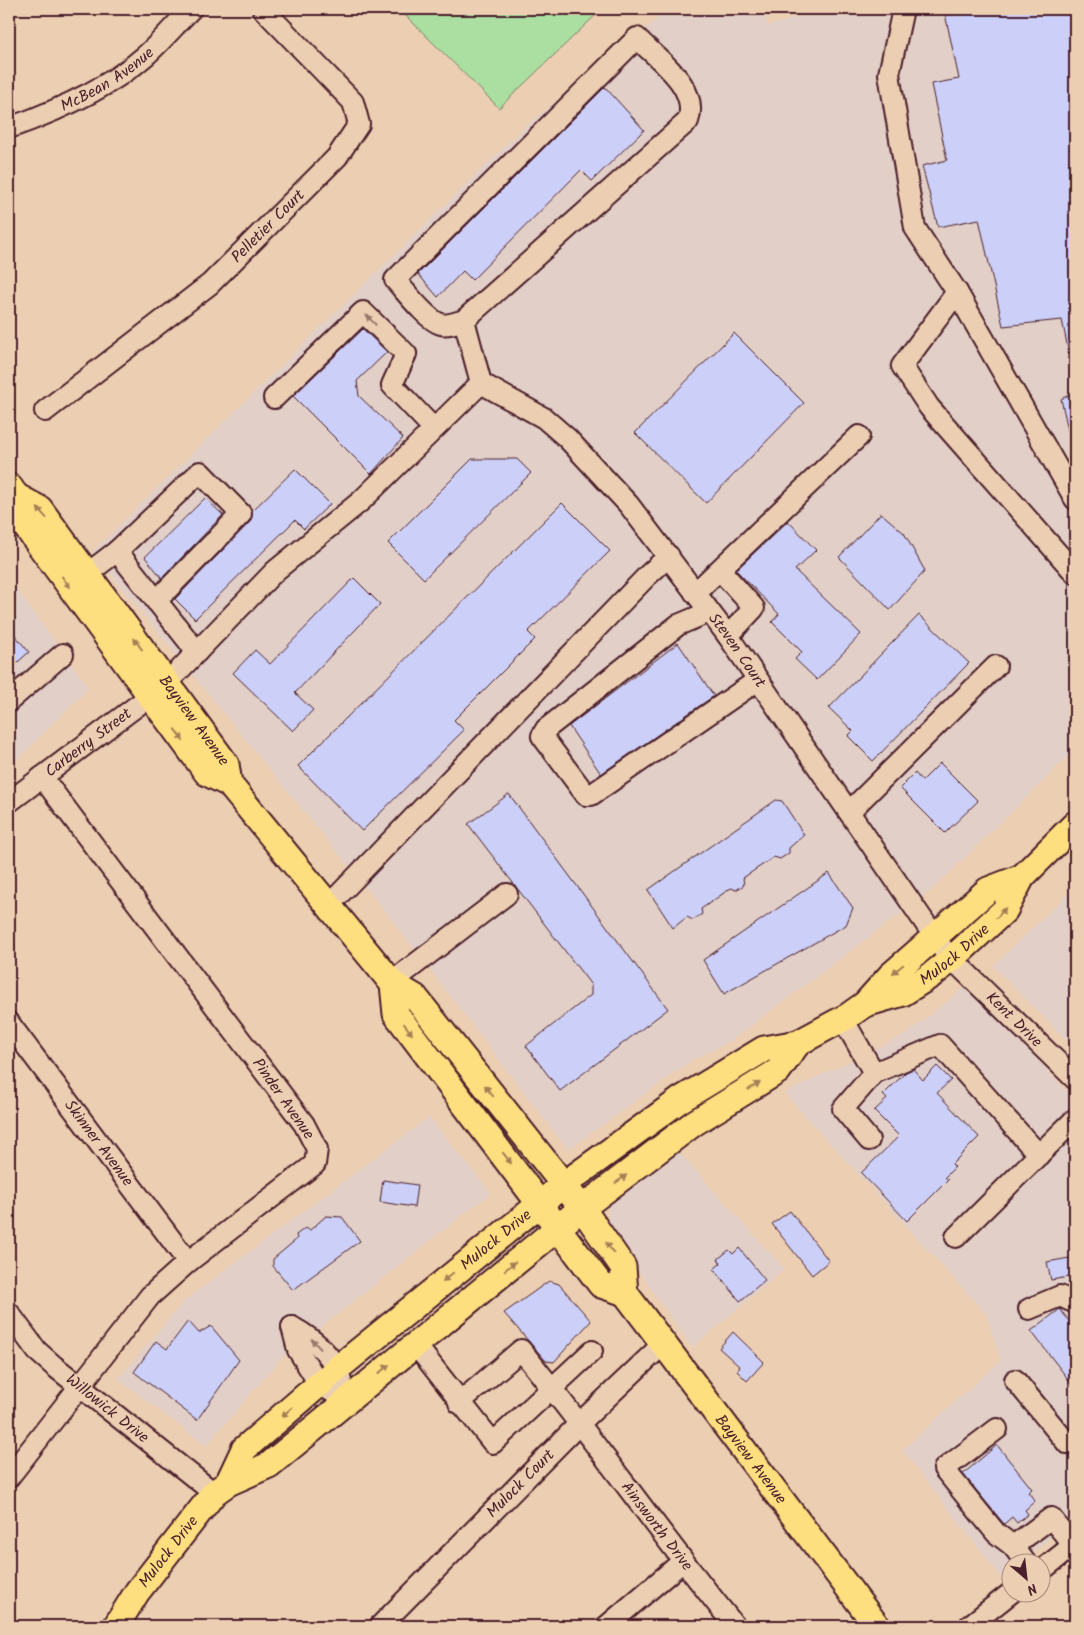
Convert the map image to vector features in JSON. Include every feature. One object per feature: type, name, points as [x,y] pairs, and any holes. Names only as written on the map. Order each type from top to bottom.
[{"type":"main road","name":"Bayview Avenue","points":[[12,491],[40,509],[87,574],[158,690]]},
{"type":"main road","name":"Bayview Avenue","points":[[12,491],[21,520],[158,690],[226,764],[230,784],[329,905]]},
{"type":"main road","name":"Mulock Drive","points":[[865,1004],[903,992],[930,976],[953,958],[1005,910],[1022,877],[1075,824]]},
{"type":"main road","name":"Mulock Drive","points":[[116,1626],[138,1592],[221,1488],[244,1449],[338,1368],[562,1185],[680,1100],[764,1049],[798,1043],[843,1019],[865,1004],[890,976],[988,890],[1022,877]]},
{"type":"main road","points":[[329,905],[392,983],[416,997],[582,1208],[623,1266],[625,1293],[601,1285],[541,1203],[396,1014],[392,983]]},
{"type":"main road","name":"Mulock Drive","points":[[221,1488],[269,1465],[582,1208],[694,1123],[778,1071],[798,1043]]},
{"type":"main road","name":"Bayview Avenue","points":[[625,1293],[877,1626]]},
{"type":"street","name":"McBean Avenue","points":[[9,128],[38,118],[117,77],[145,56],[191,9]]},
{"type":"street","name":"Pelletier Court","points":[[45,411],[210,284],[338,157],[359,124],[352,102],[263,9]]},
{"type":"street","points":[[903,9],[889,74],[915,228],[957,292],[1075,499]]},
{"type":"street","points":[[637,38],[682,83],[691,103],[688,121],[464,320],[449,325],[440,324],[431,318],[395,280],[637,38]]},
{"type":"street","points":[[957,292],[902,366],[929,407],[1075,573]]},
{"type":"street","points":[[274,398],[363,312],[406,354],[392,385],[433,428]]},
{"type":"street","points":[[464,320],[481,383]]},
{"type":"street","name":"Carberry Street","points":[[9,802],[158,690],[275,571],[362,501],[433,428],[481,383]]},
{"type":"street","name":"Steven Court","points":[[481,383],[544,418],[566,438],[629,504],[728,636],[935,938],[945,952],[953,958]]},
{"type":"street","points":[[695,593],[859,436]]},
{"type":"street","points":[[87,574],[117,551],[200,472],[241,514],[156,601]]},
{"type":"street","points":[[117,551],[197,652]]},
{"type":"street","points":[[329,905],[668,556]]},
{"type":"street","points":[[720,570],[754,608],[728,636]]},
{"type":"street","points":[[709,612],[678,625],[546,729],[542,736],[586,795],[591,795],[758,680]]},
{"type":"street","points":[[9,701],[63,654]]},
{"type":"street","points":[[849,812],[996,666]]},
{"type":"street","name":"Pinder Avenue","points":[[9,1477],[150,1296],[188,1262],[309,1170],[315,1164],[317,1149],[304,1124],[42,776]]},
{"type":"street","points":[[392,983],[507,894]]},
{"type":"street","name":"Kent Drive","points":[[953,958],[1075,1079]]},
{"type":"street","points":[[843,1019],[874,1073]]},
{"type":"street","name":"Skinner Avenue","points":[[9,1023],[188,1262]]},
{"type":"street","points":[[869,1140],[843,1110],[874,1073],[940,1045],[1039,1155]]},
{"type":"street","points":[[956,1237],[1075,1119]]},
{"type":"street","points":[[1029,1309],[1060,1296],[1075,1303]]},
{"type":"street","name":"Willowick Drive","points":[[9,1313],[37,1351],[79,1387],[221,1488]]},
{"type":"street","points":[[292,1327],[313,1338],[338,1368],[346,1400],[319,1384],[298,1350],[292,1327]]},
{"type":"street","points":[[415,1344],[493,1443],[592,1350]]},
{"type":"street","name":"Mulock Court","points":[[380,1626],[581,1422],[663,1344]]},
{"type":"street","name":"Ainsworth Drive","points":[[459,1402],[521,1350],[581,1422],[682,1562],[735,1626]]},
{"type":"street","points":[[1015,1380],[1067,1444],[1075,1442]]},
{"type":"street","points":[[997,1429],[944,1469],[996,1532],[1013,1546],[1017,1552]]},
{"type":"street","points":[[1013,1546],[1051,1518],[1074,1545],[1052,1562]]},
{"type":"street","points":[[607,1626],[682,1562]]},
{"type":"street","points":[[969,1626],[1002,1600]]},
{"type":"shaded area","points":[[669,9],[765,9],[768,26],[824,9],[1075,9],[1075,750],[933,889],[731,1041],[694,1059],[568,1150],[373,896],[92,552],[522,129]]},
{"type":"shaded area","points":[[9,579],[89,688],[9,768]]},
{"type":"shaded area","points":[[1075,887],[1075,1049],[993,966]]},
{"type":"shaded area","points":[[968,985],[1075,1100],[1075,1518],[1033,1552],[1002,1552],[1002,1578],[902,1450],[1001,1360],[986,1314],[784,1093],[906,1034]]},
{"type":"shaded area","points":[[429,1117],[491,1193],[281,1359],[206,1446],[118,1379],[185,1300]]},
{"type":"shaded area","points":[[678,1151],[785,1269],[692,1348],[608,1227],[608,1204],[648,1171]]},
{"type":"green space","points":[[399,9],[602,9],[499,108]]},
{"type":"building","points":[[944,9],[1075,9],[1075,358],[1070,359],[1062,320],[1003,326],[979,219],[938,227],[922,166],[947,160],[931,84],[959,79]]},
{"type":"building","points":[[605,87],[644,130],[592,181],[581,170],[472,280],[463,271],[438,297],[418,274]]},
{"type":"building","points":[[363,329],[387,352],[357,381],[359,396],[403,438],[371,474],[293,396]]},
{"type":"building","points":[[734,333],[804,403],[706,503],[635,433]]},
{"type":"building","points":[[1075,392],[1075,443],[1071,443],[1061,399]]},
{"type":"building","points":[[472,459],[517,459],[531,473],[424,579],[388,543]]},
{"type":"building","points":[[295,469],[330,504],[304,529],[295,520],[195,619],[175,599],[250,522],[252,511]]},
{"type":"building","points":[[205,498],[223,515],[162,578],[145,557]]},
{"type":"building","points":[[562,503],[610,551],[528,632],[535,639],[454,720],[464,730],[362,831],[298,766]]},
{"type":"building","points":[[881,513],[904,533],[925,571],[890,610],[839,557]]},
{"type":"building","points":[[788,521],[816,550],[795,570],[861,634],[817,680],[795,659],[802,652],[772,622],[779,614],[736,570]]},
{"type":"building","points":[[354,578],[380,604],[295,693],[313,710],[293,731],[233,673],[255,650],[270,664]]},
{"type":"building","points":[[919,615],[969,663],[873,761],[848,736],[853,731],[829,708]]},
{"type":"building","points":[[9,628],[29,652],[9,670]]},
{"type":"building","points":[[678,643],[714,696],[601,774],[569,726]]},
{"type":"building","points":[[940,763],[978,801],[945,833],[900,788],[915,773],[922,781]]},
{"type":"building","points":[[509,794],[668,1009],[560,1091],[526,1046],[591,995],[591,985],[468,824]]},
{"type":"building","points":[[776,800],[782,801],[804,835],[789,848],[789,853],[780,859],[774,857],[743,878],[744,885],[736,890],[731,888],[701,909],[702,914],[693,920],[687,917],[673,928],[648,890]]},
{"type":"building","points":[[829,873],[853,908],[846,925],[724,994],[703,960]]},
{"type":"building","points":[[937,1066],[951,1080],[937,1093],[979,1137],[952,1164],[955,1167],[945,1177],[948,1180],[907,1221],[861,1173],[899,1136],[874,1111],[887,1099],[883,1095],[906,1072],[913,1069],[923,1080]]},
{"type":"building","points":[[383,1180],[417,1185],[414,1207],[380,1202]]},
{"type":"building","points":[[790,1211],[829,1261],[812,1275],[772,1224]]},
{"type":"building","points":[[326,1216],[342,1217],[360,1241],[293,1290],[273,1266],[273,1259],[297,1239],[296,1235],[305,1228],[310,1230]]},
{"type":"building","points":[[739,1248],[765,1280],[740,1301],[714,1269],[721,1263],[718,1259],[729,1250],[733,1254]]},
{"type":"building","points":[[1075,1257],[1075,1276],[1051,1280],[1047,1262]]},
{"type":"building","points":[[549,1281],[559,1284],[591,1321],[554,1362],[546,1361],[504,1313]]},
{"type":"building","points":[[1060,1309],[1075,1329],[1075,1388],[1031,1331]]},
{"type":"building","points":[[188,1321],[199,1333],[211,1326],[239,1360],[197,1420],[134,1372],[156,1341],[167,1349]]},
{"type":"building","points":[[733,1332],[764,1362],[747,1381],[737,1371],[740,1367],[719,1348]]},
{"type":"building","points":[[997,1445],[1032,1489],[1028,1492],[1035,1501],[1025,1510],[1028,1514],[1017,1523],[1012,1517],[1004,1524],[963,1474]]}]
